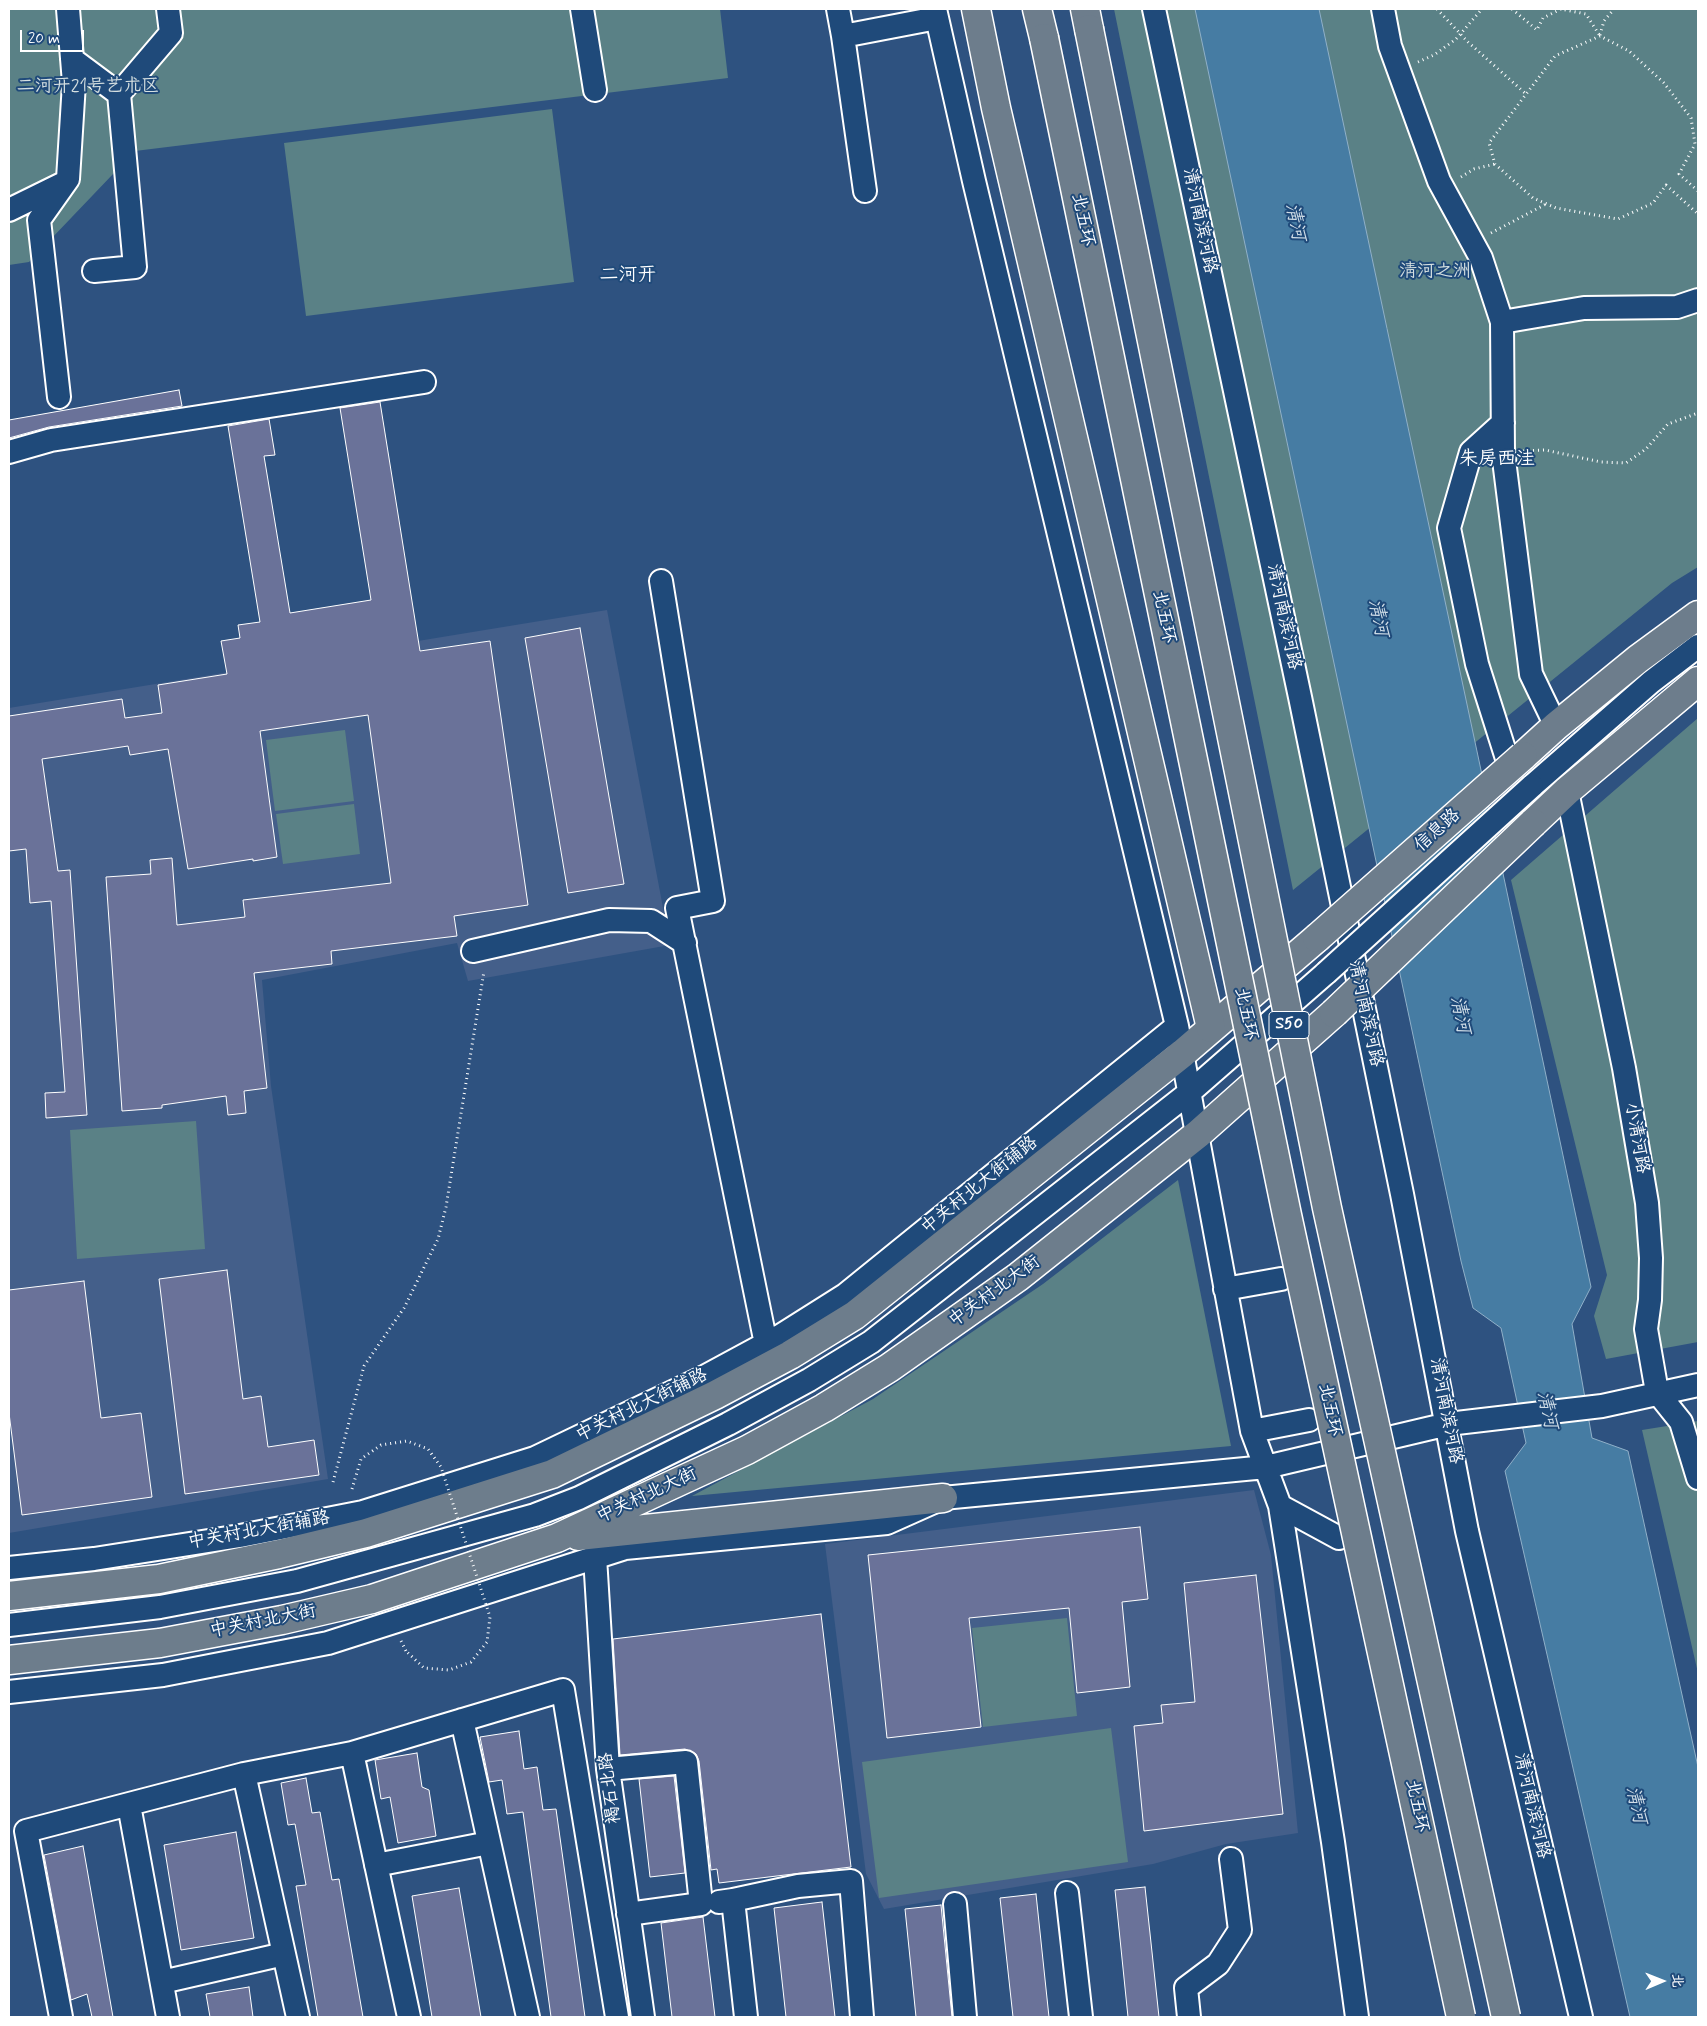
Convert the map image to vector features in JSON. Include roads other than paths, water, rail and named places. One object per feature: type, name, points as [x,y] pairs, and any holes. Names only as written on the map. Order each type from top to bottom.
[{"type":"main road","points":[[976,9],[996,108],[1211,1028]]},
{"type":"main road","name":"北五环","points":[[1037,9],[1285,1206],[1461,2017]]},
{"type":"main road","name":"S50","points":[[1087,19],[1327,1208],[1506,2017]]},
{"type":"main road","name":"信息路","points":[[1183,1052],[1317,938],[1556,726],[1638,659],[1698,614]]},
{"type":"main road","points":[[1198,1134],[1334,1013],[1566,791],[1698,681]]},
{"type":"main road","points":[[9,1596],[159,1579],[280,1554],[366,1533],[552,1474],[715,1395],[790,1354],[855,1315],[1183,1052]]},
{"type":"main road","name":"中关村北大街","points":[[9,1660],[160,1643],[282,1620],[372,1599],[557,1538],[747,1450],[824,1408],[889,1368],[1018,1277],[1198,1134]]},
{"type":"main road","points":[[557,1538],[942,1498]]},
{"type":"street","points":[[59,397],[39,220],[68,178],[74,83],[68,9]]},
{"type":"street","points":[[94,272],[135,267],[120,94],[171,32],[168,9]]},
{"type":"street","points":[[582,9],[595,90]]},
{"type":"street","points":[[838,9],[865,191]]},
{"type":"street","name":"清河南滨河路","points":[[1154,9],[1300,697],[1448,1424],[1467,1532],[1581,2017]]},
{"type":"street","points":[[1383,9],[1390,46],[1398,69],[1444,189],[1481,258],[1502,322],[1503,452],[1532,674],[1556,726]]},
{"type":"street","points":[[843,36],[936,14],[974,181],[1183,1052],[1252,1431],[1280,1506],[1334,1842],[1358,2017]]},
{"type":"street","points":[[72,59],[120,94]]},
{"type":"street","points":[[9,210],[65,183]]},
{"type":"street","points":[[1502,322],[1584,308],[1677,307],[1698,300]]},
{"type":"street","points":[[9,452],[51,440],[424,382]]},
{"type":"street","points":[[1502,423],[1471,452],[1449,528],[1477,664],[1517,762]]},
{"type":"street","points":[[661,581],[713,901],[677,908],[766,1344]]},
{"type":"street","name":"信息路","points":[[1190,1092],[1326,973],[1532,786],[1651,682],[1698,646]]},
{"type":"street","name":"小清河路","points":[[1566,791],[1624,1068],[1647,1203],[1650,1258],[1646,1329],[1658,1392],[1681,1422],[1698,1478]]},
{"type":"street","points":[[481,949],[609,920],[651,921],[685,943]]},
{"type":"street","name":"中关村北大街辅路","points":[[9,1568],[133,1553],[240,1536],[363,1512],[535,1458],[706,1376],[766,1344],[845,1295],[1177,1026]]},
{"type":"street","name":"中关村北大街","points":[[9,1625],[160,1608],[297,1581],[535,1515],[579,1498],[728,1424],[809,1380],[871,1342],[1190,1092]]},
{"type":"street","points":[[1225,1289],[1281,1279]]},
{"type":"street","points":[[9,1692],[163,1675],[328,1643],[625,1548],[888,1523],[942,1498],[1266,1467],[1448,1424],[1602,1406],[1658,1392],[1698,1385]]},
{"type":"street","points":[[1252,1431],[1309,1420]]},
{"type":"street","points":[[1280,1506],[1339,1538]]},
{"type":"street","name":"褐石北路","points":[[594,1558],[608,1769],[642,2017]]},
{"type":"street","points":[[61,2017],[26,1832],[244,1774],[352,1753],[563,1690],[617,2017]]},
{"type":"street","points":[[462,1720],[528,2017]]},
{"type":"street","points":[[352,1753],[409,2017]]},
{"type":"street","points":[[608,1769],[686,1762],[701,1904]]},
{"type":"street","points":[[244,1774],[298,2017]]},
{"type":"street","points":[[129,1805],[168,2017]]},
{"type":"street","points":[[376,1864],[489,1843]]},
{"type":"street","points":[[1189,2017],[1186,1988],[1218,1964],[1240,1930],[1231,1859]]},
{"type":"street","points":[[628,1914],[733,1900],[798,1886],[851,1881],[862,2017]]},
{"type":"street","points":[[1067,1893],[1081,2017]]},
{"type":"street","points":[[733,1900],[746,2017]]},
{"type":"street","points":[[954,1904],[966,2017]]},
{"type":"street","points":[[162,1982],[284,1954]]},
{"type":"water","name":"清河","points":[[1195,9],[1319,9],[1591,1287],[1572,1324],[1592,1438],[1628,1451],[1698,1767],[1698,2017],[1630,2017],[1505,1471],[1526,1443],[1501,1328],[1473,1308],[1461,1261]]},
{"type":"district","name":"二河开","points":[[628,276]]},
{"type":"district","name":"朱房西洼","points":[[1497,460]]},
{"type":"park label","name":"二河开21号艺术区","points":[[88,87]]},
{"type":"park label","name":"清河之洲","points":[[1435,272]]}]
